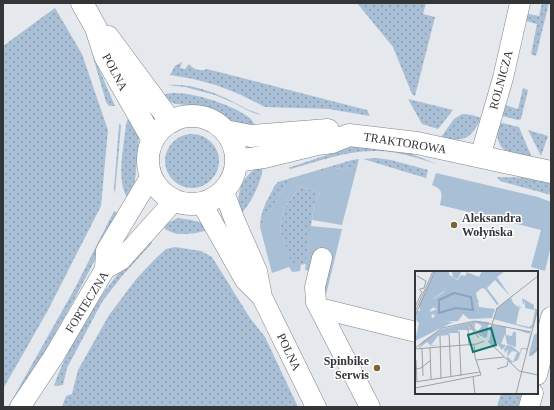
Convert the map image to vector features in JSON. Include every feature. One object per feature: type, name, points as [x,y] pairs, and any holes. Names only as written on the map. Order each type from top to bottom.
[{"type":"street","name":"POLNA","points":[[82,3],[96,28],[105,56],[153,140]]},
{"type":"street","name":"ROLNICZA","points":[[480,157],[503,78],[520,3]]},
{"type":"street","points":[[96,28],[104,32],[171,122]]},
{"type":"street","points":[[197,116],[210,120],[222,127],[225,131],[230,137],[237,161],[231,183],[224,192],[202,204],[188,205],[174,201],[155,185],[151,176],[148,162],[149,151],[159,130],[171,122],[183,117],[197,116]]},
{"type":"street","points":[[225,131],[251,136],[331,130],[349,135]]},
{"type":"street","name":"TRAKTOROWA","points":[[237,161],[264,157],[317,144],[332,142],[349,135],[417,143],[551,172]]},
{"type":"street","points":[[105,269],[106,251],[151,176]]},
{"type":"street","name":"POLNA","points":[[224,192],[257,271],[262,297],[316,407]]},
{"type":"street","name":"FORTECZNA","points":[[20,407],[54,356],[105,269],[121,260],[174,201]]},
{"type":"street","name":"POLNA","points":[[202,204],[245,280],[262,297]]},
{"type":"street","points":[[322,258],[314,294],[316,302],[366,405]]},
{"type":"street","points":[[319,308],[415,332]]},
{"type":"street","points":[[538,367],[551,317]]},
{"type":"street","name":"FORTECZNA","points":[[30,407],[54,356]]},
{"type":"street","points":[[529,407],[532,394]]},
{"type":"shaded area","points":[[357,3],[426,3],[423,14],[435,17],[415,96],[412,94],[393,47]]},
{"type":"shaded area","points":[[542,3],[549,3],[536,56],[531,54],[537,24],[523,20],[524,13],[539,16]]},
{"type":"shaded area","points":[[55,8],[82,54],[108,130],[101,206],[47,312],[3,389],[3,46]]},
{"type":"shaded area","points":[[92,53],[115,106],[109,106],[106,102]]},
{"type":"shaded area","points":[[182,62],[180,68],[185,69],[189,64],[197,70],[207,69],[367,110],[370,116],[329,109],[265,107],[239,94],[216,85],[170,75],[175,66]]},
{"type":"shaded area","points":[[168,85],[189,86],[209,91],[261,115],[251,112],[215,95],[185,87]]},
{"type":"shaded area","points":[[523,88],[528,90],[521,119],[518,120],[499,115],[505,105],[518,109]]},
{"type":"shaded area","points":[[172,93],[202,97],[234,108],[250,118],[257,129],[235,124],[212,109],[200,106],[175,104],[162,97],[166,94]]},
{"type":"shaded area","points":[[408,99],[453,110],[438,129],[422,124]]},
{"type":"shaded area","points":[[462,114],[481,118],[474,131],[466,138],[456,140],[441,137],[454,119]]},
{"type":"shaded area","points":[[130,116],[139,136],[135,181],[127,197],[122,182],[121,172],[126,125]]},
{"type":"shaded area","points":[[498,122],[519,127],[533,160],[517,156],[505,150],[498,139]]},
{"type":"shaded area","points":[[120,123],[121,126],[115,194],[114,189]]},
{"type":"shaded area","points":[[528,130],[548,136],[541,156]]},
{"type":"shaded area","points":[[192,134],[202,136],[211,142],[217,151],[219,161],[217,171],[211,180],[202,186],[192,188],[182,186],[173,180],[167,171],[165,161],[167,151],[173,142],[182,136]]},
{"type":"shaded area","points":[[354,146],[404,151],[437,164],[414,157],[384,151],[366,151],[344,154],[291,169],[288,168]]},
{"type":"shaded area","points":[[376,158],[391,160],[428,170],[426,178],[363,159]]},
{"type":"shaded area","points":[[359,159],[356,171],[334,168],[286,185],[260,227],[261,216],[265,205],[278,182]]},
{"type":"shaded area","points":[[263,165],[261,178],[255,192],[247,206],[239,215],[239,192],[241,186],[249,174]]},
{"type":"shaded area","points":[[334,168],[356,171],[342,225],[312,220],[314,204],[320,193],[300,186],[283,210],[280,230],[292,265],[301,264],[300,271],[292,272],[289,267],[272,273],[260,227],[286,185],[301,175]]},
{"type":"shaded area","points":[[436,173],[538,197],[551,202],[551,246],[545,271],[531,267],[541,230],[440,205],[441,193],[439,189],[432,185]]},
{"type":"shaded area","points":[[497,177],[531,178],[551,183],[551,195],[500,181]]},
{"type":"shaded area","points":[[300,186],[320,193],[314,204],[306,264],[292,266],[280,230],[283,210]]},
{"type":"shaded area","points":[[114,211],[119,214],[74,300],[16,402],[12,407],[8,407],[75,288]]},
{"type":"shaded area","points":[[178,218],[199,222],[210,229],[199,232],[179,234],[173,233],[163,227]]},
{"type":"shaded area","points":[[311,226],[342,229],[324,303],[309,271],[305,270]]},
{"type":"shaded area","points":[[149,240],[152,243],[122,276],[102,302],[67,368],[63,385],[54,386],[72,344],[105,290]]},
{"type":"shaded area","points":[[175,247],[201,251],[212,257],[250,318],[265,337],[298,407],[62,407],[66,396],[72,394],[78,370],[109,315],[137,278],[156,258],[166,249]]},
{"type":"shaded area","points":[[501,394],[522,394],[518,407],[497,407]]},
{"type":"place","name":"Aleksandra Wołyńska","points":[[454,225]]},
{"type":"place","name":"Spinbike Serwis","points":[[377,368]]}]
